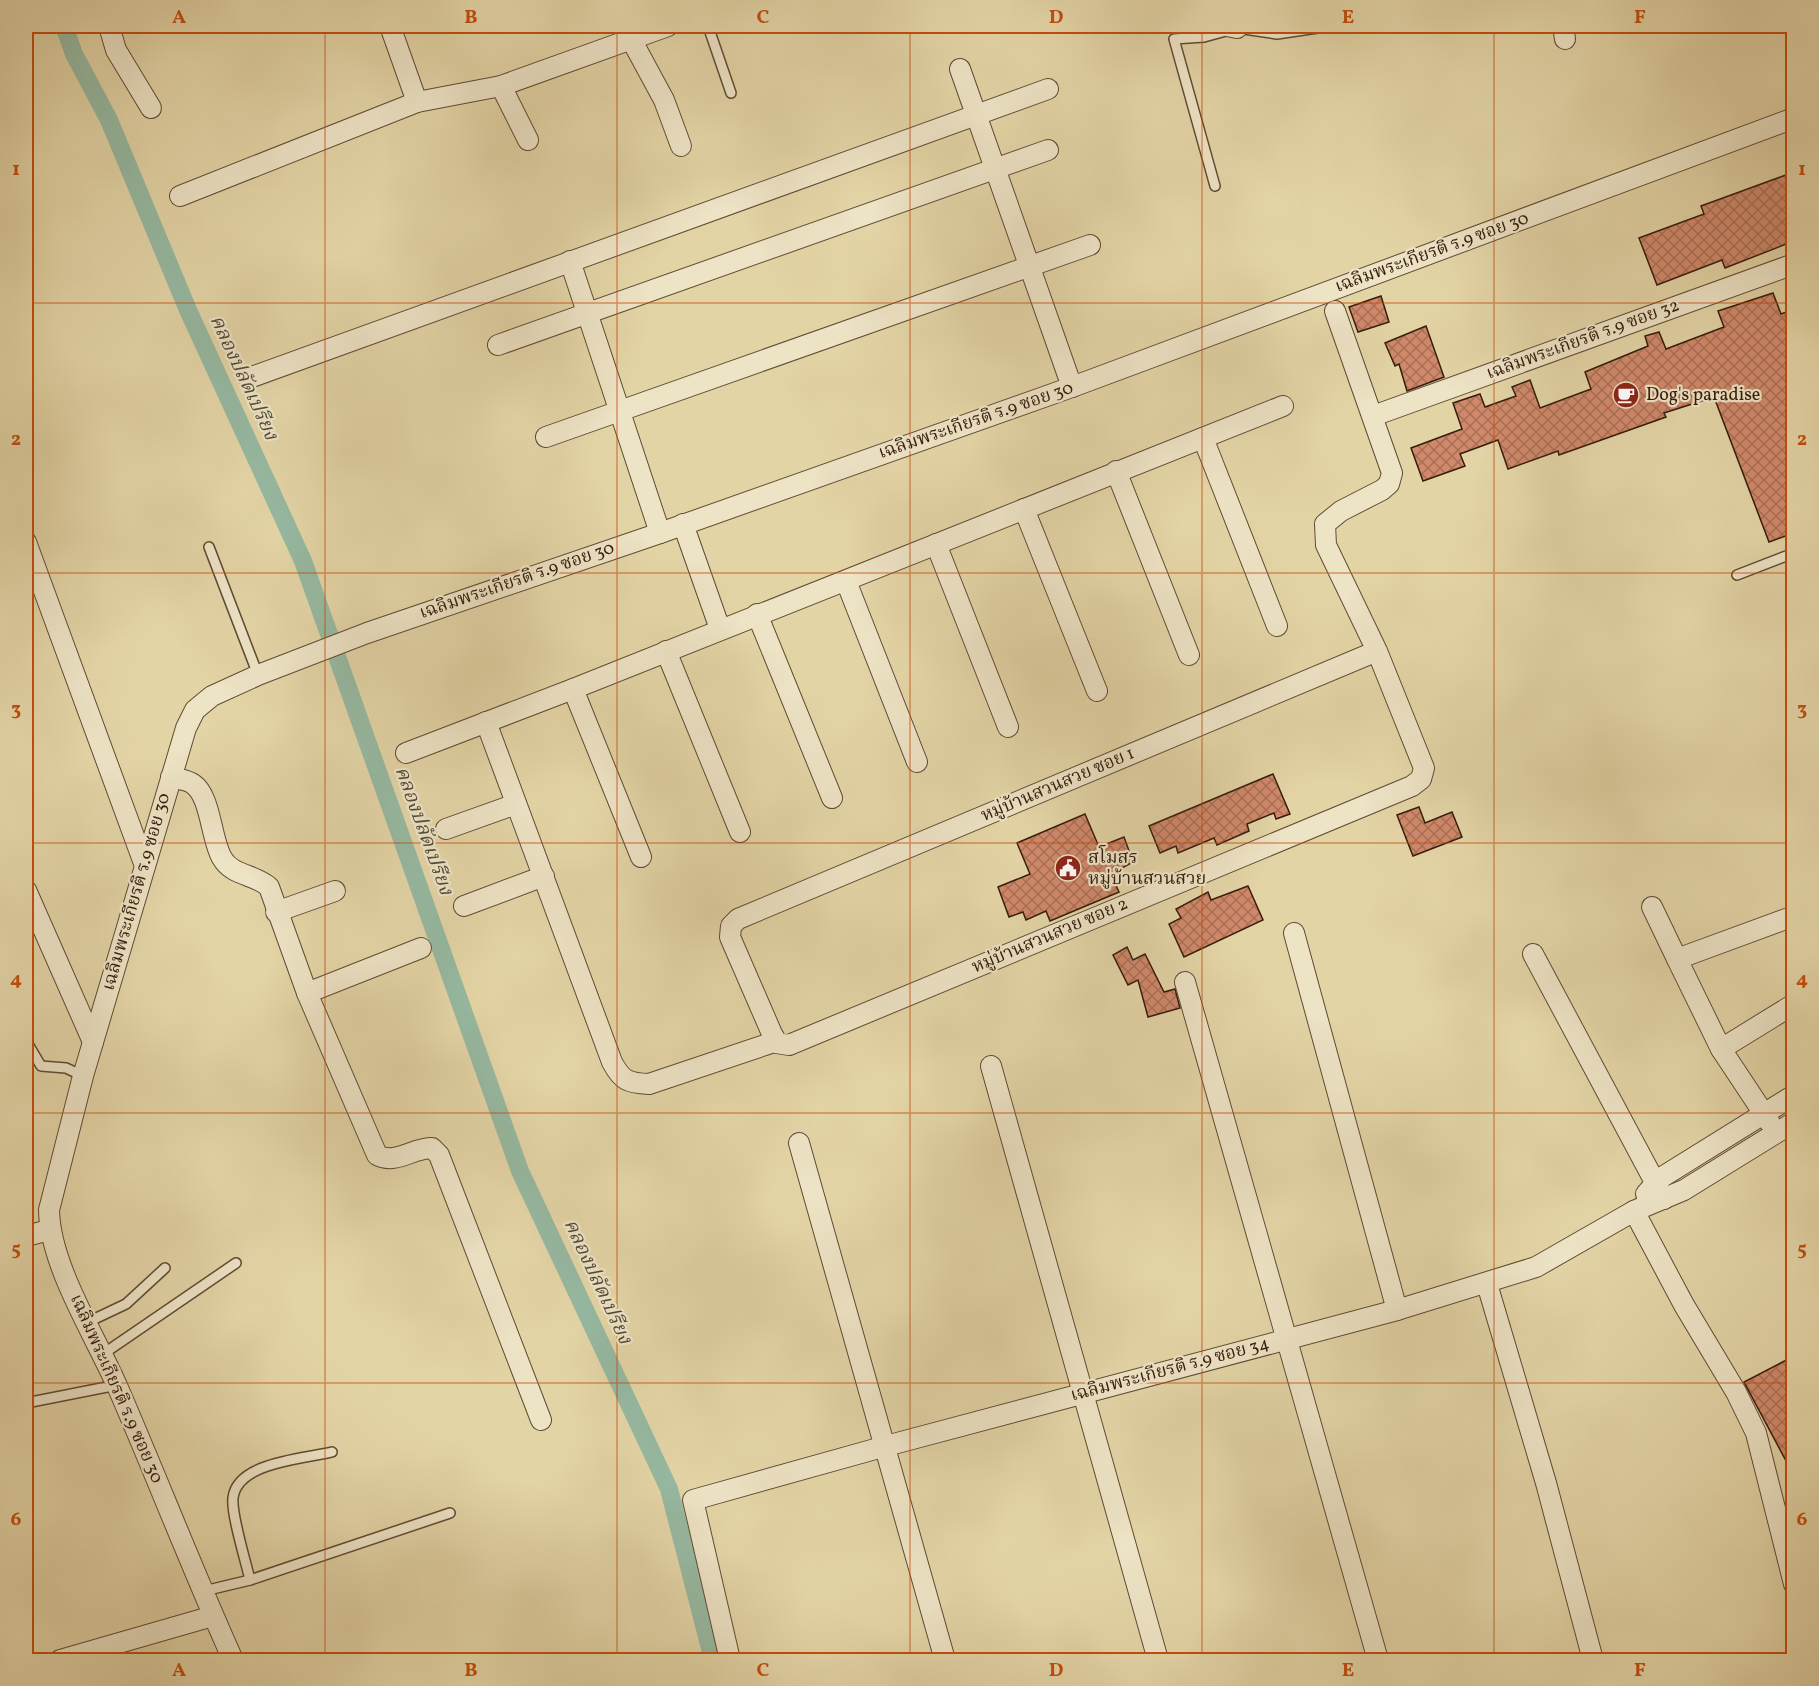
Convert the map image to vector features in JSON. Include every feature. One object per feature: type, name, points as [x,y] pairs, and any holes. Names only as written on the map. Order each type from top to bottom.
[{"type":"street","points":[[109,26],[116,50],[151,108]]},
{"type":"street","points":[[390,26],[417,102]]},
{"type":"street","points":[[180,196],[417,102],[501,86],[668,26]]},
{"type":"street","points":[[631,39],[664,100],[681,146]]},
{"type":"street","points":[[960,69],[1072,387]]},
{"type":"street","points":[[501,86],[528,140]]},
{"type":"street","points":[[249,378],[1048,89]]},
{"type":"street","name":"เฉลิมพระเกียรติ ร.9 ซอย 30","points":[[233,1660],[117,1385],[65,1276],[50,1230],[49,1210],[83,1076],[171,777],[195,710],[222,691],[287,663],[367,633],[660,533],[1072,387],[1794,118]]},
{"type":"street","points":[[498,345],[1048,150]]},
{"type":"street","points":[[546,437],[1090,245]]},
{"type":"street","points":[[570,261],[660,533]]},
{"type":"street","name":"เฉลิมพระเกียรติ ร.9 ซอย 32","points":[[1373,416],[1794,264]]},
{"type":"street","points":[[1335,311],[1390,463],[1392,479],[1382,490],[1332,517],[1325,524],[1324,533],[1326,545],[1377,651]]},
{"type":"street","points":[[406,753],[846,581],[1283,406]]},
{"type":"street","points":[[1203,438],[1277,626]]},
{"type":"street","points":[[1116,471],[1189,655]]},
{"type":"street","points":[[1024,509],[1097,691]]},
{"type":"street","points":[[683,524],[720,629]]},
{"type":"street","points":[[26,542],[145,867]]},
{"type":"street","points":[[936,544],[1008,727]]},
{"type":"street","points":[[846,581],[917,762]]},
{"type":"street","points":[[757,614],[832,798]]},
{"type":"street","points":[[666,651],[740,832]]},
{"type":"street","name":"หมู่บ้านสวนสวย ซอย 1","points":[[774,1037],[730,937],[731,926],[738,919],[1377,651]]},
{"type":"street","name":"หมู่บ้านสวนสวย ซอย 2","points":[[774,1037],[776,1042],[789,1045],[1412,786],[1421,779],[1424,768],[1377,651]]},
{"type":"street","points":[[573,689],[641,857]]},
{"type":"street","points":[[486,722],[612,1062],[621,1078],[629,1083],[649,1084],[768,1044],[774,1037]]},
{"type":"street","points":[[171,777],[193,784],[201,793],[222,859],[237,873],[264,882],[269,887],[276,912],[307,993],[371,1147],[377,1155],[385,1159],[395,1159],[422,1148],[432,1148],[439,1155],[540,1420]]},
{"type":"street","points":[[446,829],[516,804]]},
{"type":"street","points":[[464,906],[544,876]]},
{"type":"street","points":[[26,890],[93,1042]]},
{"type":"street","points":[[276,912],[335,891]]},
{"type":"street","points":[[1652,907],[1721,1049],[1776,1133]]},
{"type":"street","points":[[1677,959],[1794,916]]},
{"type":"street","points":[[1294,933],[1397,1310]]},
{"type":"street","points":[[307,993],[421,948]]},
{"type":"street","points":[[1533,954],[1659,1192]]},
{"type":"street","points":[[1185,982],[1378,1660]]},
{"type":"street","points":[[1721,1049],[1794,1004]]},
{"type":"street","points":[[991,1066],[1158,1660]]},
{"type":"street","name":"เฉลิมพระเกียรติ ร.9 ซอย 34","points":[[1659,1192],[1659,1179],[1794,1095]]},
{"type":"street","name":"เฉลิมพระเกียรติ ร.9 ซอย 34","points":[[730,1660],[693,1500],[1487,1284],[1536,1267],[1634,1211],[1659,1192],[1684,1190],[1794,1122]]},
{"type":"street","points":[[799,1143],[945,1660]]},
{"type":"street","points":[[1634,1211],[1684,1305],[1736,1392],[1756,1433],[1794,1584]]},
{"type":"street","points":[[26,1236],[50,1230]]},
{"type":"street","points":[[1487,1284],[1546,1483],[1593,1660]]},
{"type":"street","points":[[60,1660],[213,1616]]},
{"type":"lane","points":[[708,26],[731,93]]},
{"type":"lane","points":[[1215,186],[1174,39],[1204,37],[1232,27],[1277,34],[1331,26]]},
{"type":"lane","points":[[209,547],[258,675]]},
{"type":"lane","points":[[1737,575],[1794,553]]},
{"type":"lane","points":[[28,1044],[41,1066],[66,1068],[83,1076]]},
{"type":"lane","points":[[103,1354],[236,1263]]},
{"type":"lane","points":[[88,1322],[126,1304],[165,1268]]},
{"type":"lane","points":[[26,1403],[117,1385]]},
{"type":"lane","points":[[250,1580],[232,1500],[237,1485],[252,1471],[332,1452]]},
{"type":"lane","points":[[204,1591],[250,1580],[450,1513]]},
{"type":"building","points":[[1794,172],[1794,241],[1725,268],[1722,260],[1657,285],[1639,238],[1704,214],[1701,206]]},
{"type":"building","points":[[1773,293],[1781,314],[1794,309],[1794,533],[1769,542],[1714,397],[1664,413],[1666,417],[1559,455],[1558,451],[1508,469],[1498,440],[1460,454],[1465,466],[1423,481],[1411,448],[1462,429],[1453,403],[1480,394],[1485,407],[1516,396],[1512,387],[1530,380],[1540,408],[1591,389],[1585,372],[1648,346],[1645,336],[1659,332],[1666,349],[1724,327],[1718,311]]},
{"type":"building","points":[[1381,296],[1389,322],[1358,332],[1349,307]]},
{"type":"building","points":[[1426,326],[1444,377],[1407,391],[1399,364],[1395,366],[1385,343]]},
{"type":"building","points":[[1273,774],[1290,814],[1276,819],[1274,813],[1247,824],[1249,831],[1217,845],[1214,838],[1178,853],[1176,846],[1160,853],[1149,826]]},
{"type":"building","points":[[1419,807],[1425,823],[1452,812],[1462,837],[1413,856],[1397,815]]},
{"type":"building","name":"สโมสร หมู่บ้านสวนสวย","points":[[1085,814],[1099,847],[1124,837],[1133,862],[1111,874],[1119,892],[1050,921],[1046,911],[1026,920],[1023,912],[1009,917],[998,887],[1030,874],[1017,843]]},
{"type":"building","points":[[1248,886],[1263,920],[1184,957],[1169,924],[1181,918],[1176,909],[1208,892],[1211,900]]},
{"type":"building","points":[[1127,947],[1133,960],[1145,954],[1164,992],[1175,989],[1180,1008],[1148,1017],[1138,980],[1128,985],[1113,955]]},
{"type":"building","points":[[1794,1356],[1794,1476],[1744,1382]]},
{"type":"waterway","name":"คลองปลัดเปรียง","points":[[64,26],[74,54],[109,120],[188,310],[303,561],[520,1171],[669,1489],[713,1660]]},
{"type":"place","name":"Dog's paradise","points":[[1626,395]]},
{"type":"place","name":"สโมสร หมู่บ้านสวนสวย","points":[[1068,868]]}]
